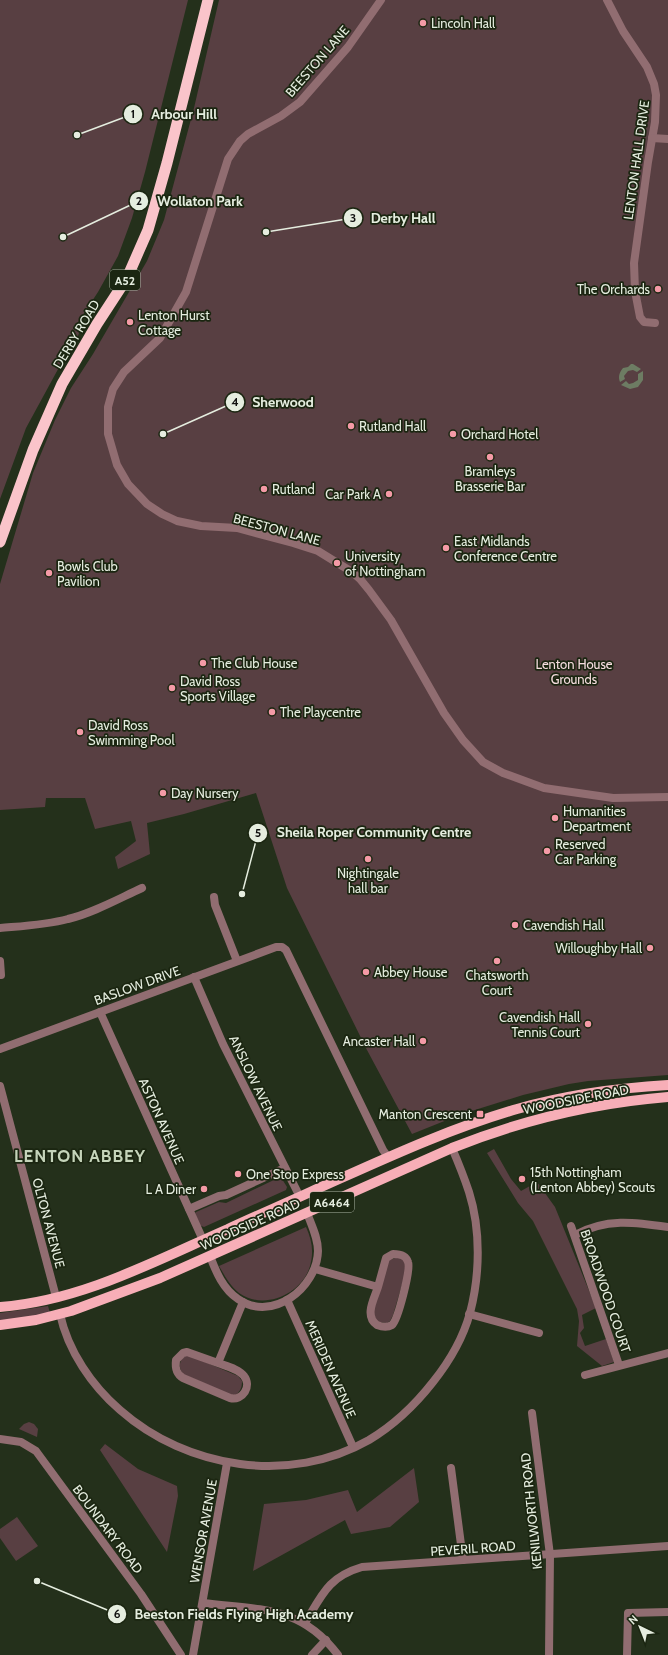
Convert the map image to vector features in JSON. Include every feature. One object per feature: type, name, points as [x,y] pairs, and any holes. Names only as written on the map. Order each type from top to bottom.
[{"type":"highway","name":"DERBY ROAD","points":[[0,542],[33,450],[62,384],[126,278],[148,230],[167,163],[208,0]]},
{"type":"main road","name":"WOODSIDE ROAD","points":[[0,1307],[31,1304],[94,1286],[129,1273],[388,1157],[446,1133],[518,1109],[574,1096],[628,1088],[668,1085]]},
{"type":"main road","name":"WOODSIDE ROAD","points":[[0,1325],[60,1314],[160,1278],[452,1148],[508,1128],[564,1112],[596,1105],[668,1097]]},
{"type":"main road","points":[[446,1133],[452,1148]]},
{"type":"main road","points":[[300,1197],[307,1213]]},
{"type":"street","name":"BEESTON LANE","points":[[381,0],[348,47],[300,102],[281,116],[248,134],[233,149],[228,159],[186,292],[160,338],[124,372],[113,389],[108,407],[108,434],[117,465],[124,479],[136,494],[162,514],[177,521],[189,524],[237,528],[318,551],[360,579],[391,620],[449,720],[463,740],[483,762],[503,773],[544,788],[613,798],[668,798]]},
{"type":"street","name":"LENTON HALL DRIVE","points":[[607,0],[622,31],[647,68],[654,84],[656,95],[652,138],[634,263],[635,291],[640,317],[644,322],[655,324]]},
{"type":"street","points":[[652,138],[668,139]]},
{"type":"street","points":[[0,928],[39,925],[66,920],[125,900],[142,888]]},
{"type":"street","points":[[214,897],[215,904],[237,961]]},
{"type":"street","name":"BASLOW DRIVE","points":[[0,1049],[237,961],[276,947],[282,947],[286,950],[383,1150],[388,1157]]},
{"type":"street","points":[[0,961],[1,975]]},
{"type":"street","name":"ANSLOW AVENUE","points":[[194,977],[223,1044],[284,1168],[300,1197]]},
{"type":"street","name":"ASTON AVENUE","points":[[100,1012],[203,1240]]},
{"type":"street","name":"OLTON AVENUE","points":[[0,1086],[56,1297]]},
{"type":"street","points":[[60,1314],[67,1337],[80,1363],[97,1387],[115,1406],[142,1428],[181,1449],[227,1463],[254,1466],[288,1465],[327,1457],[353,1447],[367,1441],[390,1425],[412,1406],[425,1392],[450,1358],[470,1314],[477,1260],[476,1231],[469,1192],[452,1148]]},
{"type":"street","points":[[189,1209],[219,1196],[226,1195],[284,1168]]},
{"type":"street","points":[[210,1256],[220,1280],[230,1292],[243,1302],[263,1307],[276,1305],[298,1294],[305,1286],[315,1269],[318,1252],[316,1240],[307,1213]]},
{"type":"street","points":[[575,1235],[587,1228],[616,1222],[634,1222],[668,1227]]},
{"type":"street","name":"BROADWOOD COURT","points":[[571,1226],[619,1365]]},
{"type":"street","points":[[393,1254],[400,1254],[406,1258],[409,1264],[409,1269],[396,1319],[391,1326],[387,1327],[377,1325],[371,1319],[370,1311],[378,1287],[386,1258],[393,1254]]},
{"type":"street","points":[[315,1269],[378,1287]]},
{"type":"street","name":"MERIDEN AVENUE","points":[[287,1300],[353,1447]]},
{"type":"street","points":[[218,1363],[243,1302]]},
{"type":"street","points":[[470,1314],[539,1333]]},
{"type":"street","points":[[188,1352],[218,1363],[242,1373],[245,1377],[247,1388],[243,1396],[236,1399],[230,1398],[179,1376],[176,1370],[176,1360],[183,1353],[188,1352]]},
{"type":"street","points":[[585,1375],[668,1353]]},
{"type":"street","name":"KENILWORTH ROAD","points":[[532,1414],[550,1555],[549,1655]]},
{"type":"street","name":"BOUNDARY ROAD","points":[[0,1439],[21,1442],[36,1451],[141,1594],[182,1655]]},
{"type":"street","name":"WENSOR AVENUE","points":[[193,1655],[227,1463]]},
{"type":"street","points":[[451,1468],[463,1560]]},
{"type":"street","name":"PEVERIL ROAD","points":[[304,1622],[326,1588],[342,1574],[362,1567],[668,1546]]},
{"type":"street","points":[[203,1604],[280,1613],[304,1622],[326,1640],[338,1655]]},
{"type":"street","points":[[627,1655],[628,1613],[668,1612]]},
{"type":"street","points":[[312,1655],[326,1640]]},
{"type":"green space","points":[[0,0],[188,0],[145,172],[132,218],[118,256],[98,292],[75,327],[79,334],[69,349],[26,428],[0,499]]},
{"type":"green space","name":"University of Nottingham","points":[[219,0],[668,0],[668,1075],[588,1081],[569,1084],[523,1095],[462,1114],[412,1134],[367,1050],[287,888],[256,793],[147,823],[150,854],[118,869],[115,857],[136,841],[131,821],[95,829],[85,798],[46,798],[45,807],[0,810],[0,584],[33,473],[55,420],[71,388],[93,354],[147,261],[164,220],[194,108]]},
{"type":"green space","points":[[494,1149],[511,1179],[521,1191],[537,1182],[555,1207],[596,1308],[582,1315],[584,1328],[580,1333],[585,1346],[606,1339],[614,1362],[602,1366],[577,1346],[579,1321],[577,1309],[533,1221],[518,1203],[487,1153]]},
{"type":"green space","points":[[278,1178],[282,1179],[287,1187],[286,1190],[204,1227],[199,1225],[196,1212],[219,1202],[226,1203]]},
{"type":"green space","points":[[306,1227],[312,1246],[310,1266],[306,1276],[299,1285],[291,1292],[281,1297],[270,1300],[260,1300],[249,1298],[239,1293],[228,1281],[219,1266]]},
{"type":"green space","points":[[399,1257],[405,1261],[406,1271],[393,1315],[387,1323],[377,1322],[373,1312],[389,1260]]},
{"type":"green space","points":[[48,1306],[50,1313],[0,1322],[0,1313]]},
{"type":"green space","points":[[185,1356],[191,1356],[238,1376],[242,1381],[240,1390],[233,1396],[183,1374],[180,1369],[180,1364],[181,1360]]},
{"type":"green space","points":[[29,1422],[34,1424],[38,1429],[37,1437],[19,1429],[24,1424]]},
{"type":"green space","points":[[105,1444],[138,1469],[177,1486],[178,1496],[167,1552],[100,1450]]},
{"type":"green space","points":[[414,1468],[419,1502],[390,1527],[351,1534],[345,1520],[253,1571],[264,1504],[306,1500],[348,1490],[357,1512]]},
{"type":"green space","points":[[17,1517],[38,1546],[16,1561],[0,1538],[0,1529]]},
{"type":"shaded area","points":[[631,364],[641,369],[637,372],[633,370],[628,371],[624,376],[625,379],[620,382],[619,377],[623,368],[628,367]]},
{"type":"shaded area","points":[[643,371],[643,380],[638,387],[630,389],[621,385],[626,381],[629,384],[638,380],[638,374]]},
{"type":"place","name":"Lincoln Hall","points":[[423,23]]},
{"type":"place","name":"Arbour Hill","points":[[77,135]]},
{"type":"place","name":"Derby Hall","points":[[266,232]]},
{"type":"place","name":"Wollaton Park","points":[[63,237]]},
{"type":"place","name":"The Orchards","points":[[658,289]]},
{"type":"place","name":"Lenton Hurst Cottage","points":[[130,322]]},
{"type":"place","name":"Rutland Hall","points":[[351,426]]},
{"type":"place","name":"Sherwood","points":[[163,434]]},
{"type":"place","name":"Orchard Hotel","points":[[453,434]]},
{"type":"place","name":"Bramleys Brasserie Bar","points":[[490,457]]},
{"type":"place","name":"Rutland","points":[[264,489]]},
{"type":"place","name":"Car Park A","points":[[389,494]]},
{"type":"place","name":"East Midlands Conference Centre","points":[[446,548]]},
{"type":"place","name":"University of Nottingham","points":[[337,563]]},
{"type":"place","name":"Bowls Club Pavilion","points":[[49,573]]},
{"type":"place","name":"The Club House","points":[[203,663]]},
{"type":"place","name":"David Ross Sports Village","points":[[172,688]]},
{"type":"place","name":"The Playcentre","points":[[272,712]]},
{"type":"place","name":"David Ross Swimming Pool","points":[[80,732]]},
{"type":"place","name":"Day Nursery","points":[[163,793]]},
{"type":"place","name":"Humanities Department","points":[[555,818]]},
{"type":"place","name":"Reserved Car Parking","points":[[547,851]]},
{"type":"place","name":"Nightingale hall bar","points":[[368,859]]},
{"type":"place","name":"Sheila Roper Community Centre","points":[[242,894]]},
{"type":"place","name":"Cavendish Hall","points":[[515,925]]},
{"type":"place","name":"Willoughby Hall","points":[[650,948]]},
{"type":"place","name":"Chatsworth Court","points":[[497,961]]},
{"type":"place","name":"Abbey House","points":[[366,972]]},
{"type":"place","name":"Cavendish Hall Tennis Court","points":[[588,1024]]},
{"type":"place","name":"Ancaster Hall","points":[[423,1041]]},
{"type":"place","name":"Manton Crescent","points":[[480,1114]]},
{"type":"place","name":"One Stop Express","points":[[238,1174]]},
{"type":"place","name":"15th Nottingham (Lenton Abbey) Scouts","points":[[522,1179]]},
{"type":"place","name":"L A Diner","points":[[204,1189]]},
{"type":"place","name":"Beeston Fields Flying High Academy","points":[[37,1581]]},
{"type":"district","name":"LENTON ABBEY","points":[[80,1156]]},
{"type":"park label","name":"Lenton House Grounds","points":[[574,672]]}]
